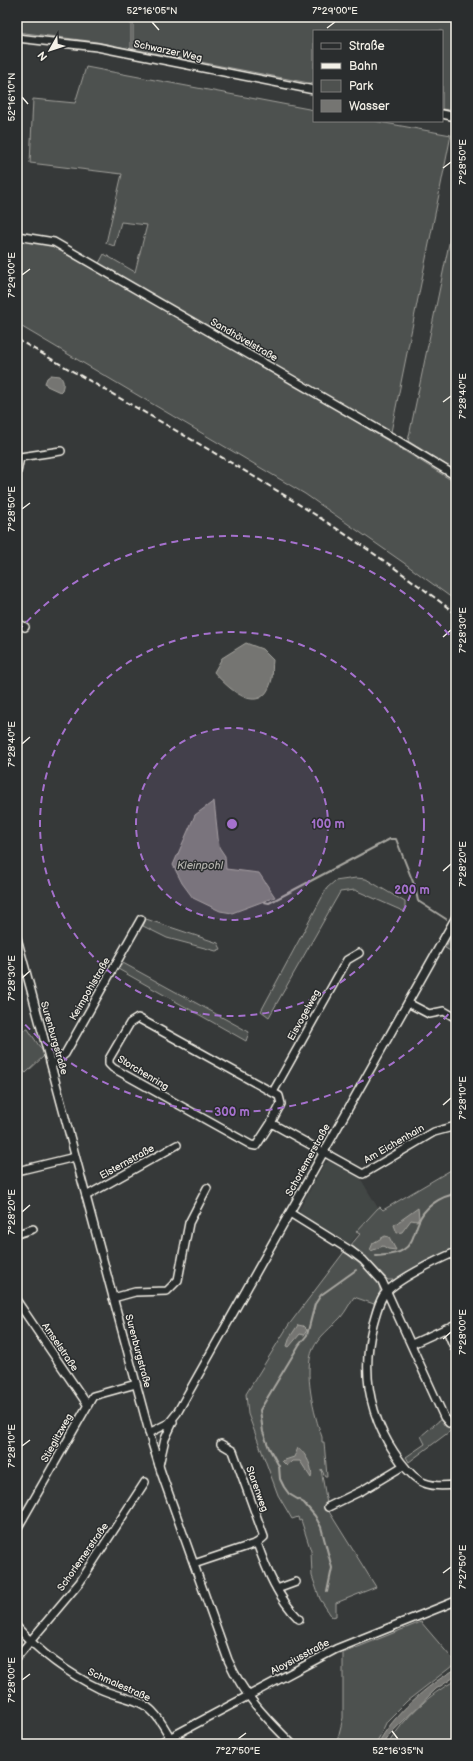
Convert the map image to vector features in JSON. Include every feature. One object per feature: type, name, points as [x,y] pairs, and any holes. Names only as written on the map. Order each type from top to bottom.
[{"type":"street","name":"Schwarzer Weg","points":[[17,38],[97,47],[313,90]]},
{"type":"street","points":[[443,114],[456,117]]},
{"type":"street","name":"Sandhövelstraße","points":[[17,236],[54,242],[388,435],[456,476]]},
{"type":"street","points":[[17,472],[20,457],[61,450]]},
{"type":"street","points":[[17,623],[25,627]]},
{"type":"street","name":"Schorlemerstraße","points":[[159,1465],[165,1439],[177,1413],[456,917]]},
{"type":"street","name":"Keimpohlstraße","points":[[52,1065],[65,1054],[141,919]]},
{"type":"street","name":"Surenburgstraße","points":[[17,938],[149,1433],[159,1465],[228,1660],[247,1696],[258,1710],[292,1744]]},
{"type":"street","name":"Eisvogelweg","points":[[273,1092],[347,960],[359,953]]},
{"type":"street","points":[[408,1003],[429,1014],[444,1011],[456,1018]]},
{"type":"street","name":"Storchenring","points":[[138,1018],[279,1096],[281,1104],[271,1124],[259,1143],[256,1146],[251,1145],[113,1068],[109,1064],[109,1059],[130,1023],[138,1018]]},
{"type":"street","points":[[271,1124],[323,1152]]},
{"type":"street","name":"Am Eichenhain","points":[[323,1152],[363,1174],[434,1132],[456,1126]]},
{"type":"street","name":"Elsternstraße","points":[[86,1196],[177,1145]]},
{"type":"street","points":[[17,1171],[75,1157]]},
{"type":"street","points":[[114,1298],[136,1292],[166,1291],[178,1280],[189,1223],[207,1188]]},
{"type":"street","points":[[290,1213],[351,1250],[373,1270],[388,1291],[444,1417],[449,1423],[456,1426]]},
{"type":"street","points":[[17,1234],[33,1229]]},
{"type":"street","points":[[456,1252],[435,1261],[388,1291],[378,1306],[369,1342],[367,1366],[375,1417],[387,1442],[403,1466],[421,1481],[441,1487],[456,1485]]},
{"type":"street","name":"Amselstraße","points":[[17,1301],[87,1404]]},
{"type":"street","points":[[412,1344],[456,1324]]},
{"type":"street","points":[[446,1328],[454,1347]]},
{"type":"street","name":"Stieglitzweg","points":[[17,1529],[87,1404],[93,1396],[136,1384]]},
{"type":"street","name":"Schorlemerstraße","points":[[149,1433],[160,1429],[169,1423],[177,1413]]},
{"type":"street","name":"Starenweg","points":[[221,1444],[233,1452],[264,1536],[262,1540],[257,1543]]},
{"type":"street","points":[[328,1507],[363,1490],[403,1466]]},
{"type":"street","name":"Schorlemerstraße","points":[[17,1657],[80,1582],[145,1482]]},
{"type":"street","points":[[17,1510],[23,1518]]},
{"type":"street","points":[[194,1564],[257,1543],[268,1574],[288,1608],[299,1619]]},
{"type":"street","points":[[277,1589],[296,1582]]},
{"type":"street","name":"Aloysiusstraße","points":[[158,1744],[336,1649],[456,1600]]},
{"type":"street","name":"Schmalestraße","points":[[17,1627],[30,1642],[58,1666],[101,1690],[140,1704],[152,1711],[170,1737]]},
{"type":"shaded area","points":[[329,1161],[359,1176],[378,1208],[356,1232],[358,1234],[350,1244],[301,1214],[299,1210],[324,1164]]},
{"type":"green space","points":[[17,17],[131,17],[131,49],[97,42],[17,32]]},
{"type":"green space","points":[[133,17],[456,17],[456,111],[443,109],[443,30],[313,30],[313,84],[133,49]]},
{"type":"green space","points":[[86,67],[313,110],[313,122],[380,122],[451,135],[391,432],[98,265],[104,254],[135,272],[147,225],[121,222],[114,246],[106,243],[122,174],[30,163],[33,99],[75,103]]},
{"type":"green space","points":[[456,210],[456,471],[408,441]]},
{"type":"green space","points":[[17,240],[49,244],[305,391],[456,483],[456,601],[305,494],[17,324]]},
{"type":"green space","points":[[356,878],[366,879],[405,902],[405,912],[355,890],[340,892],[269,1017],[261,1011],[327,888],[335,881]]},
{"type":"green space","points":[[146,919],[218,943],[221,949],[216,951],[167,938],[143,926]]},
{"type":"green space","points":[[456,929],[456,954],[445,948]]},
{"type":"green space","points":[[123,963],[249,1032],[246,1041],[118,969]]},
{"type":"green space","points":[[28,1029],[45,1055],[26,1073],[17,1066],[17,1031]]},
{"type":"green space","points":[[456,1167],[456,1247],[424,1262],[396,1280],[388,1280],[367,1258],[351,1245],[360,1234],[356,1232],[378,1208],[380,1207],[383,1210]]},
{"type":"green space","points":[[344,1252],[371,1274],[379,1284],[380,1293],[374,1304],[354,1297],[341,1317],[318,1340],[310,1358],[309,1381],[322,1442],[324,1442],[327,1476],[325,1476],[321,1469],[328,1510],[376,1587],[336,1603],[336,1616],[332,1617],[320,1599],[312,1576],[311,1551],[301,1520],[299,1521],[298,1517],[292,1519],[278,1495],[248,1414],[246,1394],[288,1326]]},
{"type":"green space","points":[[441,1419],[446,1425],[453,1429],[409,1462],[406,1457],[425,1444],[421,1436]]},
{"type":"green space","points":[[421,1622],[456,1663],[407,1701],[387,1721],[376,1744],[337,1742],[343,1718],[343,1653]]},
{"type":"green space","points":[[456,1680],[456,1744],[388,1744],[402,1725],[418,1708],[436,1693]]},
{"type":"water","points":[[51,375],[60,376],[62,379],[63,386],[60,392],[47,386],[45,383],[47,378]]},
{"type":"water","points":[[246,643],[262,649],[273,660],[272,679],[267,691],[261,697],[253,699],[236,693],[214,672],[222,658]]},
{"type":"water","name":"Kleinpohl","points":[[214,801],[219,847],[225,856],[226,869],[259,873],[275,897],[232,913],[220,911],[193,898],[182,883],[173,865],[195,815]]},
{"type":"water","points":[[418,1208],[419,1218],[417,1221],[411,1220],[402,1232],[397,1233],[394,1225]]},
{"type":"water","points":[[385,1236],[389,1237],[396,1250],[388,1249],[383,1246],[371,1251],[370,1250],[373,1243]]},
{"type":"water","points":[[298,1325],[303,1326],[307,1330],[304,1335],[300,1334],[289,1347],[287,1346],[290,1337]]},
{"type":"water","points":[[298,1448],[309,1462],[312,1474],[311,1478],[300,1461],[292,1461],[287,1466],[282,1461],[294,1457]]},
{"type":"water","points":[[456,1669],[456,1676],[436,1689],[388,1736],[383,1744],[378,1744],[384,1733],[401,1712],[434,1683]]},
{"type":"waterway","points":[[264,902],[269,903],[390,839],[396,839],[415,887],[418,901],[446,919]]},
{"type":"waterway","points":[[451,1195],[456,1186]]},
{"type":"waterway","points":[[376,1256],[397,1253],[406,1248],[413,1238],[420,1218],[424,1212],[438,1200],[456,1194]]},
{"type":"waterway","points":[[327,1592],[332,1568],[321,1527],[315,1516],[304,1503],[289,1494],[284,1487],[280,1479],[279,1466],[269,1448],[263,1432],[260,1410],[299,1345],[307,1335],[315,1304],[321,1295],[356,1270]]},
{"type":"railway","points":[[17,339],[186,436],[297,503],[351,538],[456,614]]}]
